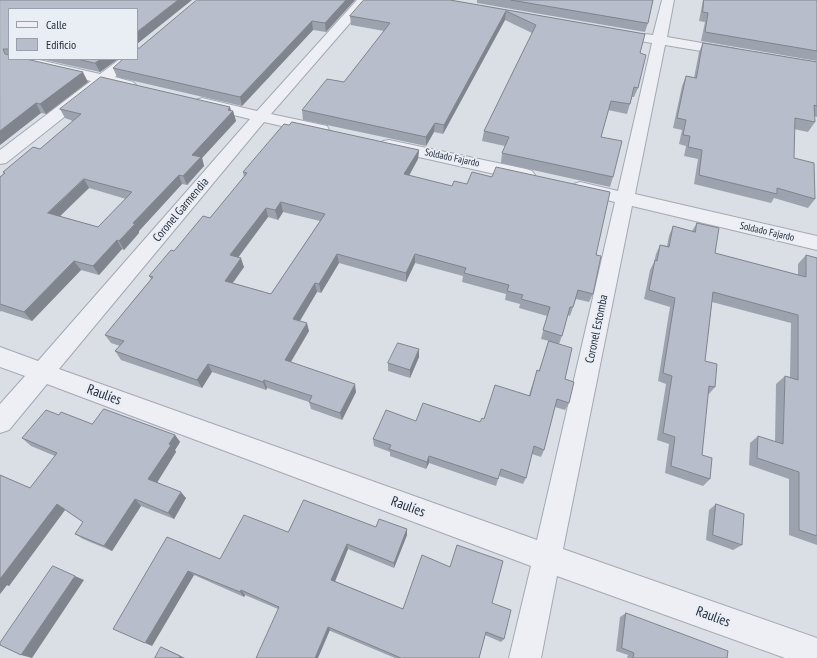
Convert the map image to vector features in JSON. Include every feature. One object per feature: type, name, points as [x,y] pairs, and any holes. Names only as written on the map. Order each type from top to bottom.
[{"type":"street","name":"Coronel Garmendia","points":[[0,422],[260,117],[364,0]]},
{"type":"street","name":"Coronel Estomba","points":[[525,658],[658,40],[668,0]]},
{"type":"street","points":[[635,36],[741,54]]},
{"type":"street","points":[[19,60],[142,88]]},
{"type":"street","points":[[0,159],[104,80],[128,60]]},
{"type":"street","points":[[186,99],[338,134]]},
{"type":"street","name":"Soldado Fajardo","points":[[377,142],[545,180]]},
{"type":"street","name":"Soldado Fajardo","points":[[567,185],[817,243]]},
{"type":"street","name":"Raulíes","points":[[0,357],[547,558],[817,654]]},
{"type":"building","points":[[0,0],[178,0],[138,31],[138,8],[8,8],[8,49],[3,49],[5,54],[8,55],[8,60],[30,60],[83,72],[40,104],[36,103],[0,131]]},
{"type":"building","points":[[197,0],[346,0],[325,23],[312,21],[240,97],[113,68],[122,60],[138,60],[139,48]]},
{"type":"building","points":[[364,0],[450,0],[645,34],[640,53],[646,55],[638,88],[634,87],[630,104],[611,101],[601,137],[622,141],[613,177],[502,153],[509,137],[484,131],[536,25],[506,11],[444,125],[435,123],[426,137],[302,110],[327,79],[344,82],[390,23],[350,16]]},
{"type":"building","points":[[511,0],[653,0],[648,23]]},
{"type":"building","points":[[704,0],[817,0],[817,51],[705,32],[708,13],[703,12]]},
{"type":"building","points":[[703,43],[817,62],[817,106],[814,105],[815,122],[795,118],[794,158],[814,163],[815,199],[777,188],[777,194],[699,175],[702,150],[688,147],[690,136],[683,135],[686,120],[677,118],[686,76],[696,78]]},
{"type":"building","points":[[82,60],[100,60],[95,63]]},
{"type":"building","points":[[101,77],[230,107],[228,110],[233,111],[192,155],[201,157],[183,176],[179,175],[133,223],[135,224],[119,241],[117,240],[93,266],[74,261],[24,312],[0,304],[0,177],[5,173],[3,172],[33,147],[40,149],[81,114],[60,109]],"holes":[[[84,179],[132,192],[98,227],[48,213]]]},
{"type":"building","points":[[292,122],[419,150],[404,174],[452,186],[454,181],[467,184],[472,172],[492,177],[496,167],[610,192],[596,255],[601,256],[593,294],[578,290],[573,307],[570,307],[562,336],[543,330],[550,307],[521,299],[523,295],[507,291],[509,285],[464,273],[466,268],[415,254],[406,273],[337,254],[319,284],[315,283],[293,319],[307,323],[285,360],[355,384],[340,413],[309,402],[312,396],[208,364],[197,380],[115,351],[124,341],[105,335],[153,277],[149,276],[171,250],[174,251],[203,216],[210,218],[247,173],[243,172],[284,124],[289,125]],"holes":[[[281,202],[325,214],[271,294],[225,281],[241,258],[230,255],[266,208],[275,210]]]},
{"type":"building","points":[[697,223],[719,228],[715,253],[806,277],[806,255],[817,258],[817,536],[799,530],[799,472],[757,458],[758,436],[783,444],[785,376],[798,380],[798,315],[713,292],[705,361],[717,364],[715,387],[709,386],[702,455],[712,458],[710,479],[671,466],[675,437],[663,433],[672,376],[663,373],[675,298],[649,290],[655,260],[657,261],[660,245],[669,247],[673,226],[695,232]]},
{"type":"building","points":[[549,341],[572,348],[565,379],[574,382],[569,403],[557,399],[544,450],[534,446],[526,478],[501,469],[498,479],[429,456],[427,462],[389,449],[391,445],[373,439],[386,410],[416,421],[423,403],[480,422],[482,418],[484,419],[495,385],[530,396],[537,370],[539,371]]},
{"type":"building","points":[[398,343],[419,349],[410,370],[388,363]]},
{"type":"building","points":[[104,409],[175,435],[169,444],[171,445],[148,479],[181,492],[168,513],[135,499],[104,546],[75,534],[83,522],[57,504],[0,579],[0,475],[30,488],[57,453],[22,438],[46,410],[59,415],[61,412],[92,424]]},
{"type":"building","points":[[304,500],[376,527],[379,519],[407,529],[394,563],[347,544],[331,580],[403,609],[422,555],[450,567],[457,545],[503,561],[492,603],[511,610],[504,639],[486,632],[479,658],[401,658],[328,627],[315,658],[256,658],[279,607],[241,590],[240,592],[188,571],[145,643],[113,629],[167,537],[220,559],[244,515],[288,532]]},
{"type":"building","points":[[716,504],[744,514],[742,545],[713,535]]},
{"type":"building","points":[[53,566],[75,576],[21,655],[0,645],[0,643]]},
{"type":"building","points":[[626,613],[728,651],[727,658],[633,658],[634,653],[622,648]]},
{"type":"building","points":[[161,647],[180,656],[179,658],[155,658]]}]
